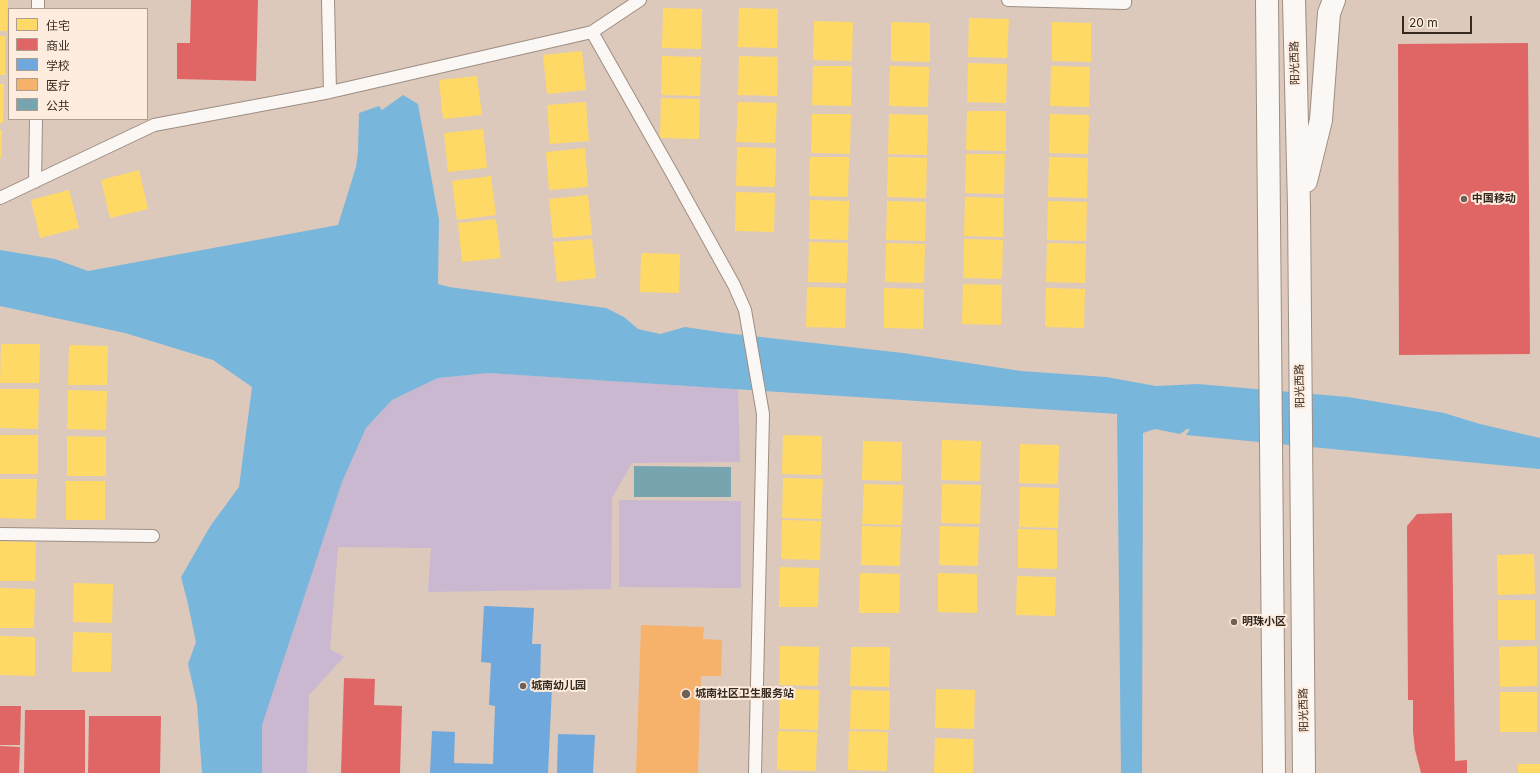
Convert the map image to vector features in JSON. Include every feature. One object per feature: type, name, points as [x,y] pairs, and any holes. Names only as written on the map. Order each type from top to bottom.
[{"type":"main road","points":[[1250,0],[1267,60]]},
{"type":"main road","points":[[1267,0],[1274,773]]},
{"type":"main road","name":"阳光西路","points":[[1294,0],[1299,207],[1304,773]]},
{"type":"main road","points":[[1299,207],[1321,120],[1329,13],[1334,0]]},
{"type":"lane","points":[[328,0],[330,92]]},
{"type":"lane","points":[[0,198],[154,125],[330,92],[592,32],[640,0]]},
{"type":"lane","points":[[1008,0],[1125,3],[1125,0]]},
{"type":"lane","points":[[592,32],[689,202],[734,285],[745,310],[763,414],[755,773]]},
{"type":"lane","points":[[35,182],[36,120]]},
{"type":"lane","points":[[0,534],[153,536]]},
{"type":"shaded area","points":[[488,373],[738,389],[740,462],[632,463],[612,498],[611,589],[428,592],[431,548],[338,547],[330,649],[344,657],[309,695],[307,773],[262,773],[261,725],[342,482],[366,428],[392,400],[438,378]]},
{"type":"shaded area","points":[[619,500],[741,501],[741,588],[619,587]]},
{"type":"water","points":[[403,95],[418,104],[439,220],[438,284],[449,287],[606,308],[624,317],[638,329],[660,334],[685,327],[725,333],[903,353],[1021,371],[1106,377],[1156,386],[1198,384],[1348,397],[1444,413],[1480,424],[1540,438],[1540,469],[1186,435],[1190,429],[1187,429],[1180,434],[1155,429],[1143,433],[1142,773],[1121,773],[1117,414],[488,373],[438,378],[392,400],[366,428],[342,482],[262,725],[262,773],[202,773],[197,704],[188,664],[196,642],[181,577],[211,525],[239,487],[252,387],[213,360],[125,333],[0,306],[0,250],[55,259],[88,271],[338,225],[356,167],[359,113],[379,106],[382,110]]},
{"type":"building: 住宅","points":[[0,0],[8,0],[7,31],[0,31]]},
{"type":"building: 住宅","points":[[663,8],[702,9],[701,49],[662,48]]},
{"type":"building: 住宅","points":[[739,8],[778,9],[777,48],[738,47]]},
{"type":"building: 住宅","points":[[969,18],[1009,19],[1007,58],[968,57]]},
{"type":"building: 住宅","points":[[814,21],[853,22],[852,61],[813,60]]},
{"type":"building: 住宅","points":[[891,22],[930,23],[930,62],[891,61]]},
{"type":"building: 住宅","points":[[1052,22],[1091,23],[1091,62],[1052,61]]},
{"type":"building: 住宅","points":[[0,36],[5,36],[5,75],[0,75]]},
{"type":"building: 住宅","points":[[582,51],[586,90],[547,94],[543,55]]},
{"type":"building: 住宅","points":[[662,56],[701,57],[700,96],[661,95]]},
{"type":"building: 住宅","points":[[739,56],[778,57],[777,96],[738,95]]},
{"type":"building: 住宅","points":[[968,63],[1007,64],[1006,103],[967,102]]},
{"type":"building: 住宅","points":[[813,66],[852,66],[851,106],[812,105]]},
{"type":"building: 住宅","points":[[890,66],[929,67],[928,107],[889,106]]},
{"type":"building: 住宅","points":[[1051,66],[1090,67],[1089,107],[1050,106]]},
{"type":"building: 住宅","points":[[477,76],[482,115],[443,119],[439,80]]},
{"type":"building: 住宅","points":[[0,84],[4,84],[3,123],[0,123]]},
{"type":"building: 住宅","points":[[661,98],[700,99],[699,139],[660,138]]},
{"type":"building: 住宅","points":[[586,102],[589,141],[550,144],[547,105]]},
{"type":"building: 住宅","points":[[738,102],[777,103],[775,143],[736,142]]},
{"type":"building: 住宅","points":[[967,111],[1006,111],[1006,151],[966,150]]},
{"type":"building: 住宅","points":[[812,114],[851,114],[850,154],[811,153]]},
{"type":"building: 住宅","points":[[889,114],[928,115],[927,155],[888,154]]},
{"type":"building: 住宅","points":[[1050,114],[1089,115],[1088,154],[1049,153]]},
{"type":"building: 住宅","points":[[483,129],[487,168],[448,172],[444,133]]},
{"type":"building: 住宅","points":[[0,130],[2,130],[1,158],[0,158]]},
{"type":"building: 住宅","points":[[737,147],[776,148],[775,187],[736,186]]},
{"type":"building: 住宅","points":[[585,148],[588,187],[549,190],[546,152]]},
{"type":"building: 住宅","points":[[966,154],[1005,154],[1004,194],[965,193]]},
{"type":"building: 住宅","points":[[810,157],[849,157],[848,197],[809,196]]},
{"type":"building: 住宅","points":[[888,157],[927,158],[926,198],[887,197]]},
{"type":"building: 住宅","points":[[1049,157],[1088,158],[1087,198],[1048,197]]},
{"type":"building: 住宅","points":[[139,170],[148,209],[110,218],[101,180]]},
{"type":"building: 住宅","points":[[491,176],[496,215],[457,220],[452,181]]},
{"type":"building: 住宅","points":[[69,190],[79,228],[40,238],[31,200]]},
{"type":"building: 住宅","points":[[736,192],[775,193],[774,232],[735,231]]},
{"type":"building: 住宅","points":[[588,195],[592,235],[553,238],[549,199]]},
{"type":"building: 住宅","points":[[965,197],[1004,198],[1003,237],[964,236]]},
{"type":"building: 住宅","points":[[810,200],[849,201],[848,240],[809,239]]},
{"type":"building: 住宅","points":[[887,201],[926,202],[925,241],[886,240]]},
{"type":"building: 住宅","points":[[1048,201],[1087,202],[1086,241],[1047,240]]},
{"type":"building: 住宅","points":[[496,219],[501,258],[462,262],[458,223]]},
{"type":"building: 住宅","points":[[592,239],[596,278],[557,282],[553,242]]},
{"type":"building: 住宅","points":[[964,239],[1003,240],[1002,279],[963,278]]},
{"type":"building: 住宅","points":[[809,242],[848,243],[847,283],[808,282]]},
{"type":"building: 住宅","points":[[886,243],[925,244],[924,283],[885,282]]},
{"type":"building: 住宅","points":[[1047,243],[1086,244],[1085,283],[1046,282]]},
{"type":"building: 住宅","points":[[641,253],[680,254],[679,293],[640,292]]},
{"type":"building: 住宅","points":[[963,284],[1002,285],[1001,325],[962,324]]},
{"type":"building: 住宅","points":[[807,287],[846,288],[845,328],[806,327]]},
{"type":"building: 住宅","points":[[884,288],[924,289],[923,329],[884,328]]},
{"type":"building: 住宅","points":[[1046,288],[1085,289],[1084,328],[1045,327]]},
{"type":"building: 住宅","points":[[1,344],[40,344],[39,383],[0,383]]},
{"type":"building: 住宅","points":[[69,345],[108,346],[107,385],[68,385]]},
{"type":"building: 住宅","points":[[0,389],[39,389],[38,429],[0,428]]},
{"type":"building: 住宅","points":[[68,390],[107,391],[106,430],[67,429]]},
{"type":"building: 住宅","points":[[0,435],[38,435],[38,474],[0,474]]},
{"type":"building: 住宅","points":[[783,435],[822,436],[821,475],[782,474]]},
{"type":"building: 住宅","points":[[67,436],[106,437],[106,476],[67,476]]},
{"type":"building: 住宅","points":[[942,440],[981,441],[980,481],[941,480]]},
{"type":"building: 住宅","points":[[863,441],[902,442],[901,481],[862,480]]},
{"type":"building: 住宅","points":[[1020,444],[1059,445],[1058,484],[1019,483]]},
{"type":"building: 住宅","points":[[783,478],[823,479],[821,519],[782,518]]},
{"type":"building: 住宅","points":[[0,479],[37,479],[36,519],[0,518]]},
{"type":"building: 住宅","points":[[66,481],[105,481],[105,520],[66,520]]},
{"type":"building: 住宅","points":[[864,484],[903,485],[902,525],[862,524]]},
{"type":"building: 住宅","points":[[942,484],[981,485],[980,524],[941,523]]},
{"type":"building: 住宅","points":[[1020,487],[1059,488],[1058,528],[1019,527]]},
{"type":"building: 住宅","points":[[782,520],[821,521],[820,560],[781,559]]},
{"type":"building: 住宅","points":[[862,526],[901,527],[900,566],[861,565]]},
{"type":"building: 住宅","points":[[940,526],[979,527],[978,566],[939,565]]},
{"type":"building: 住宅","points":[[1018,529],[1057,530],[1057,569],[1018,568]]},
{"type":"building: 住宅","points":[[0,541],[36,542],[35,581],[0,581]]},
{"type":"building: 住宅","points":[[1534,554],[1535,594],[1498,595],[1497,555]]},
{"type":"building: 住宅","points":[[780,567],[819,568],[818,607],[779,607]]},
{"type":"building: 住宅","points":[[860,573],[900,574],[899,613],[859,613]]},
{"type":"building: 住宅","points":[[938,573],[977,574],[977,613],[938,612]]},
{"type":"building: 住宅","points":[[1017,576],[1056,577],[1055,616],[1016,615]]},
{"type":"building: 住宅","points":[[74,583],[113,584],[112,623],[73,622]]},
{"type":"building: 住宅","points":[[0,588],[35,589],[34,628],[0,628]]},
{"type":"building: 住宅","points":[[1498,600],[1535,600],[1535,640],[1498,640]]},
{"type":"building: 住宅","points":[[73,632],[112,633],[111,672],[72,672]]},
{"type":"building: 住宅","points":[[0,636],[35,637],[35,676],[0,675]]},
{"type":"building: 住宅","points":[[780,646],[819,647],[818,686],[779,685]]},
{"type":"building: 住宅","points":[[1537,646],[1537,686],[1500,687],[1499,647]]},
{"type":"building: 住宅","points":[[851,647],[890,647],[889,687],[850,686]]},
{"type":"building: 住宅","points":[[780,689],[819,690],[818,730],[779,729]]},
{"type":"building: 住宅","points":[[936,689],[975,690],[974,729],[935,728]]},
{"type":"building: 住宅","points":[[851,690],[890,691],[889,730],[850,729]]},
{"type":"building: 住宅","points":[[1500,692],[1537,692],[1537,732],[1500,732]]},
{"type":"building: 住宅","points":[[778,731],[817,732],[816,771],[777,770]]},
{"type":"building: 住宅","points":[[849,731],[888,732],[887,771],[848,770]]},
{"type":"building: 住宅","points":[[935,738],[974,739],[973,773],[934,773]]},
{"type":"building: 住宅","points":[[1518,764],[1540,764],[1540,773],[1518,773]]},
{"type":"building: 商业","points":[[191,0],[258,0],[256,81],[177,79],[177,43],[190,43]]},
{"type":"building: 商业","name":"中国移动","points":[[1528,43],[1530,354],[1399,355],[1398,44]]},
{"type":"building: 商业","points":[[1452,513],[1455,761],[1467,760],[1467,773],[1421,773],[1415,750],[1413,731],[1413,700],[1408,700],[1407,526],[1417,514]]},
{"type":"building: 商业","points":[[344,678],[375,679],[374,705],[402,706],[400,773],[341,773]]},
{"type":"building: 商业","points":[[0,706],[21,706],[20,745],[0,745]]},
{"type":"building: 商业","points":[[25,710],[85,710],[85,773],[24,773]]},
{"type":"building: 商业","points":[[89,716],[161,716],[160,773],[88,773]]},
{"type":"building: 商业","points":[[0,746],[20,747],[19,773],[0,773]]},
{"type":"building: 学校","points":[[484,606],[534,608],[532,644],[541,644],[540,687],[552,687],[548,773],[430,773],[432,731],[455,732],[454,763],[493,764],[495,706],[489,705],[491,663],[481,662]]},
{"type":"building: 学校","points":[[558,734],[595,735],[593,773],[557,773]]},
{"type":"building: 医疗","points":[[641,625],[704,627],[703,639],[722,640],[721,676],[701,676],[698,773],[636,773]]},
{"type":"building: 公共","points":[[634,466],[731,467],[731,497],[634,497]]},
{"type":"place","name":"中国移动","points":[[1464,199]]},
{"type":"place","name":"明珠小区","points":[[1234,622]]},
{"type":"place","name":"城南幼儿园","points":[[523,686]]},
{"type":"place","name":"城南社区卫生服务站","points":[[686,694]]}]
